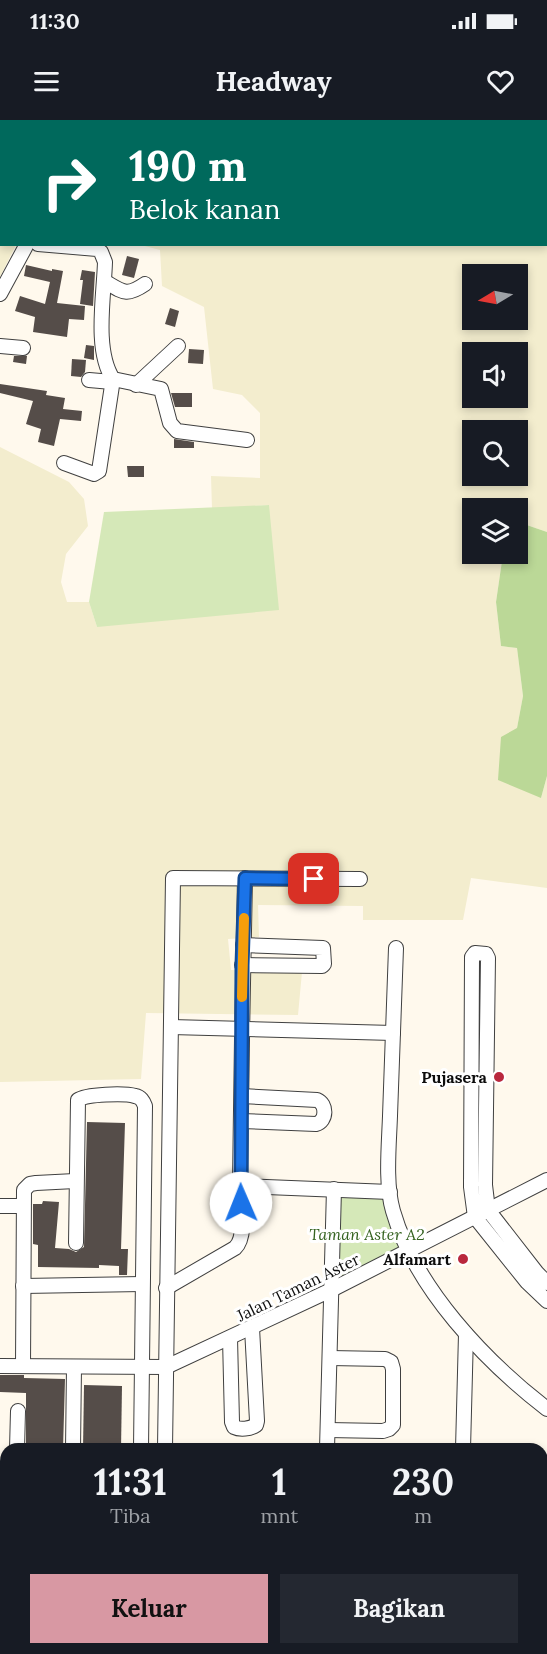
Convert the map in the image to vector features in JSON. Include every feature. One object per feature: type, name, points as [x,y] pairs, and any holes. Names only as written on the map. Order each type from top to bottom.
[{"type":"street","points":[[0,294],[26,246]]},
{"type":"street","points":[[62,246],[97,249],[101,252],[105,262],[102,347],[113,381],[99,471],[94,474],[64,463]]},
{"type":"street","points":[[104,281],[123,292],[132,293],[145,284]]},
{"type":"street","points":[[0,346],[23,348]]},
{"type":"street","points":[[136,385],[178,346]]},
{"type":"street","points":[[89,380],[157,387],[161,389],[170,423],[177,431],[247,440]]},
{"type":"street","points":[[165,1443],[173,878],[360,879]]},
{"type":"street","points":[[166,1288],[239,1244],[242,1237],[240,1186],[245,878]]},
{"type":"street","points":[[242,965],[322,966],[324,964],[323,948],[243,945]]},
{"type":"street","points":[[396,948],[389,1154],[393,1209],[408,1251],[466,1334],[518,1385],[547,1409]]},
{"type":"street","points":[[547,1283],[488,1210],[485,1185],[488,958],[486,954],[475,953],[472,957],[471,1187],[475,1217],[527,1282],[547,1301]]},
{"type":"street","points":[[171,1028],[393,1033]]},
{"type":"street","points":[[76,1244],[75,1181],[78,1100],[87,1096],[135,1096],[142,1100],[145,1106],[141,1443]]},
{"type":"street","points":[[241,1121],[316,1124],[321,1123],[324,1119],[324,1107],[322,1102],[317,1100],[242,1096]]},
{"type":"street","name":"Jalan Taman Aster","points":[[166,1367],[331,1290],[547,1180]]},
{"type":"street","points":[[23,1366],[24,1190],[30,1184],[75,1181]]},
{"type":"street","points":[[240,1186],[390,1192]]},
{"type":"street","points":[[327,1443],[334,1189]]},
{"type":"street","points":[[0,1206],[23,1206]]},
{"type":"street","points":[[23,1286],[142,1284]]},
{"type":"street","points":[[230,1338],[232,1422],[238,1429],[252,1428],[257,1421],[252,1328]]},
{"type":"street","points":[[464,1443],[466,1334]]},
{"type":"street","points":[[328,1430],[383,1431],[393,1425],[391,1362],[385,1359],[330,1358]]},
{"type":"street","points":[[0,1366],[166,1367]]},
{"type":"street","points":[[73,1443],[74,1367]]},
{"type":"street","points":[[17,1443],[18,1411]]},
{"type":"shaded area","points":[[0,246],[16,246],[0,277]]},
{"type":"shaded area","points":[[145,246],[547,246],[547,532],[528,525],[528,498],[462,498],[462,564],[502,564],[496,602],[501,646],[517,648],[523,696],[517,728],[541,798],[547,776],[547,888],[471,878],[463,920],[363,920],[363,906],[258,905],[259,937],[228,939],[231,970],[302,972],[298,1015],[146,1013],[141,1079],[0,1082],[0,447],[69,482],[84,499],[88,526],[66,554],[61,582],[67,602],[89,602],[97,627],[269,505],[212,509],[211,476],[260,478],[260,413],[242,395],[213,389],[204,307],[162,286],[160,250]]},
{"type":"green space","points":[[269,505],[279,610],[97,627],[89,602],[104,512]]},
{"type":"green space","points":[[528,525],[547,532],[547,776],[541,798],[498,780],[501,737],[517,728],[523,696],[517,648],[501,646],[496,602],[502,564],[528,564]]},
{"type":"green space","name":"Taman Aster A2","points":[[337,1197],[389,1199],[405,1250],[334,1287]]},
{"type":"building","points":[[127,256],[139,259],[134,278],[122,275]]},
{"type":"building","points":[[26,265],[63,271],[57,303],[85,306],[84,320],[69,319],[67,337],[33,332],[35,317],[15,311],[20,296],[45,304],[50,282],[24,276]]},
{"type":"building","points":[[82,270],[95,272],[93,306],[80,304]]},
{"type":"building","points":[[170,308],[179,311],[175,327],[165,324]]},
{"type":"building","points":[[86,345],[94,346],[94,360],[84,358]]},
{"type":"building","points":[[189,349],[204,350],[203,364],[188,363]]},
{"type":"building","points":[[14,356],[27,356],[26,364],[13,362]]},
{"type":"building","points":[[72,359],[86,360],[85,372],[81,377],[71,376]]},
{"type":"building","points":[[0,384],[47,391],[46,395],[65,398],[63,409],[82,411],[81,421],[60,419],[54,446],[38,442],[41,429],[26,424],[33,401],[0,393]]},
{"type":"building","points":[[171,393],[192,393],[192,407],[175,407]]},
{"type":"building","points":[[174,439],[194,442],[194,448],[174,448]]},
{"type":"building","points":[[127,466],[144,466],[144,477],[128,477]]},
{"type":"building","points":[[87,1122],[125,1123],[121,1249],[128,1249],[127,1275],[119,1275],[119,1266],[38,1267],[38,1245],[33,1244],[33,1204],[42,1204],[43,1201],[59,1202],[55,1248],[76,1252],[84,1247]]},
{"type":"building","points":[[0,1375],[65,1379],[63,1443],[26,1443],[26,1393],[0,1392]]},
{"type":"building","points":[[84,1385],[122,1386],[121,1443],[83,1443]]},
{"type":"slow traffic","points":[[242,997],[244,918]]},
{"type":"place","name":"Pujasera","points":[[499,1077]]},
{"type":"place","name":"Alfamart","points":[[463,1259]]},
{"type":"route","points":[[241,1203],[242,965],[245,878],[314,879]]}]
